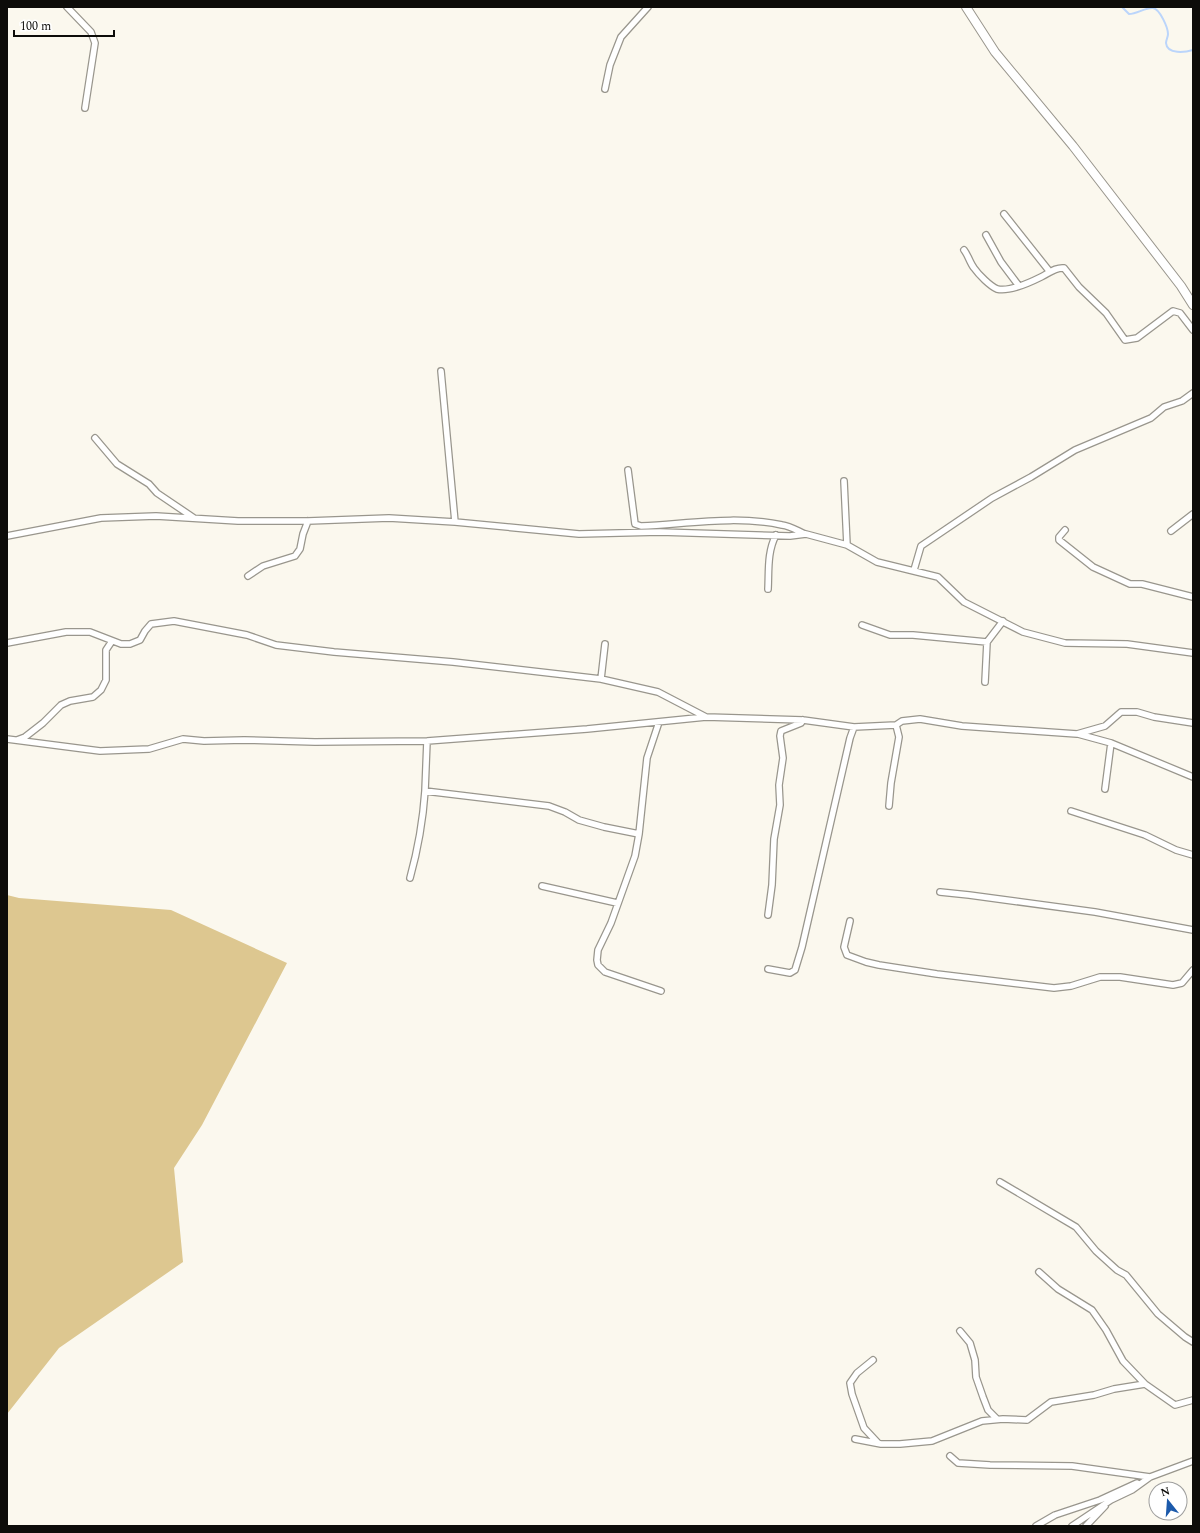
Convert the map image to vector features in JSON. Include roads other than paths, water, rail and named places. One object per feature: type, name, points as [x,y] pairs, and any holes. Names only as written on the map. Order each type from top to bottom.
[{"type":"main road","points":[[966,7],[995,52],[1073,146],[1181,286],[1193,305]]},
{"type":"street","points":[[67,7],[91,32],[95,43],[85,108]]},
{"type":"street","points":[[605,89],[610,66],[621,37],[648,7]]},
{"type":"street","points":[[1004,214],[1050,272]]},
{"type":"street","points":[[986,236],[1001,262],[1018,286]]},
{"type":"street","points":[[964,250],[974,269],[992,286],[998,289],[1009,289],[1018,286],[1058,268],[1066,270],[1079,287],[1106,314],[1125,340],[1137,338],[1173,311],[1180,313],[1193,330]]},
{"type":"street","points":[[441,371],[455,522]]},
{"type":"street","points":[[914,570],[921,546],[992,498],[1031,478],[1075,450],[1151,418],[1164,407],[1182,401],[1193,393]]},
{"type":"street","points":[[95,438],[117,464],[150,484],[157,493],[194,518]]},
{"type":"street","points":[[628,470],[636,524],[641,526],[719,521],[756,521],[784,525],[806,534],[846,545],[877,562],[938,577],[964,602],[1023,632],[1064,643],[1127,644],[1193,653]]},
{"type":"street","points":[[844,481],[846,545]]},
{"type":"street","points":[[1171,531],[1193,514]]},
{"type":"street","points":[[7,536],[102,518],[156,516],[238,521],[308,521],[389,518],[455,522],[579,534],[660,532],[776,536],[806,534]]},
{"type":"street","points":[[248,576],[263,566],[295,556],[300,549],[303,534],[308,521]]},
{"type":"street","points":[[660,532],[674,524]]},
{"type":"street","points":[[1065,530],[1059,537],[1059,540],[1094,567],[1130,584],[1142,584],[1193,597]]},
{"type":"street","points":[[768,589],[770,551],[776,536]]},
{"type":"street","points":[[7,643],[66,632],[90,632],[120,644],[130,644],[140,640],[151,624],[174,621],[247,635],[276,645],[334,652],[453,662],[601,679],[658,692],[706,717]]},
{"type":"street","points":[[985,682],[987,642],[1003,621]]},
{"type":"street","points":[[862,626],[890,635],[913,635],[987,642]]},
{"type":"street","points":[[16,740],[25,737],[44,723],[61,705],[93,697],[101,690],[106,680],[106,650],[112,641]]},
{"type":"street","points":[[601,679],[605,644]]},
{"type":"street","points":[[1077,734],[1105,726],[1121,712],[1137,712],[1154,717],[1193,724]]},
{"type":"street","points":[[7,739],[100,751],[149,749],[183,739],[204,741],[244,740],[315,742],[427,741],[587,729],[706,717],[804,720],[854,727],[896,725],[902,721],[920,719],[962,726],[1077,734],[1111,743],[1193,777]]},
{"type":"street","points":[[768,915],[772,885],[774,839],[780,805],[779,785],[783,758],[780,736],[781,731],[801,724],[804,720]]},
{"type":"street","points":[[659,722],[647,758],[639,834],[635,856],[611,923],[598,950],[597,960],[598,964],[605,972],[661,991]]},
{"type":"street","points":[[888,806],[898,737],[896,725]]},
{"type":"street","points":[[768,969],[790,973],[795,970],[802,947],[850,738],[854,727]]},
{"type":"street","points":[[410,878],[422,826],[427,741]]},
{"type":"street","points":[[1105,789],[1111,743]]},
{"type":"street","points":[[425,791],[549,806],[565,812],[579,820],[639,834]]},
{"type":"street","points":[[1071,811],[1145,835],[1176,850],[1193,855]]},
{"type":"street","points":[[542,886],[617,903]]},
{"type":"street","points":[[940,892],[969,894],[1095,912],[1193,930]]},
{"type":"street","points":[[850,921],[844,947],[847,954],[866,962],[937,974],[1054,988],[1071,986],[1100,977],[1120,977],[1173,985],[1182,983],[1193,970]]},
{"type":"street","points":[[1000,1182],[1076,1227],[1096,1251],[1117,1270],[1126,1275],[1158,1314],[1193,1342]]},
{"type":"street","points":[[1039,1272],[1058,1289],[1092,1310],[1106,1330],[1123,1361],[1145,1384],[1175,1405],[1193,1400]]},
{"type":"street","points":[[960,1331],[970,1343],[975,1360],[976,1377],[988,1410],[997,1419]]},
{"type":"street","points":[[1185,1337],[1193,1348]]},
{"type":"street","points":[[873,1360],[857,1373],[850,1383],[852,1394],[864,1428],[878,1444]]},
{"type":"street","points":[[855,1439],[878,1444],[900,1444],[932,1441],[982,1421],[997,1419],[1027,1420],[1051,1402],[1094,1395],[1114,1388],[1145,1384]]},
{"type":"street","points":[[950,1456],[958,1463],[1072,1466],[1150,1477]]},
{"type":"street","points":[[1036,1526],[1055,1515],[1100,1500],[1150,1477],[1193,1461]]},
{"type":"street","points":[[1072,1526],[1111,1500],[1132,1490],[1150,1477]]},
{"type":"street","points":[[1086,1526],[1111,1500]]},
{"type":"waterway","points":[[1122,7],[1129,14],[1144,9],[1156,9],[1161,15],[1167,28],[1167,47],[1177,52],[1193,50]]}]
